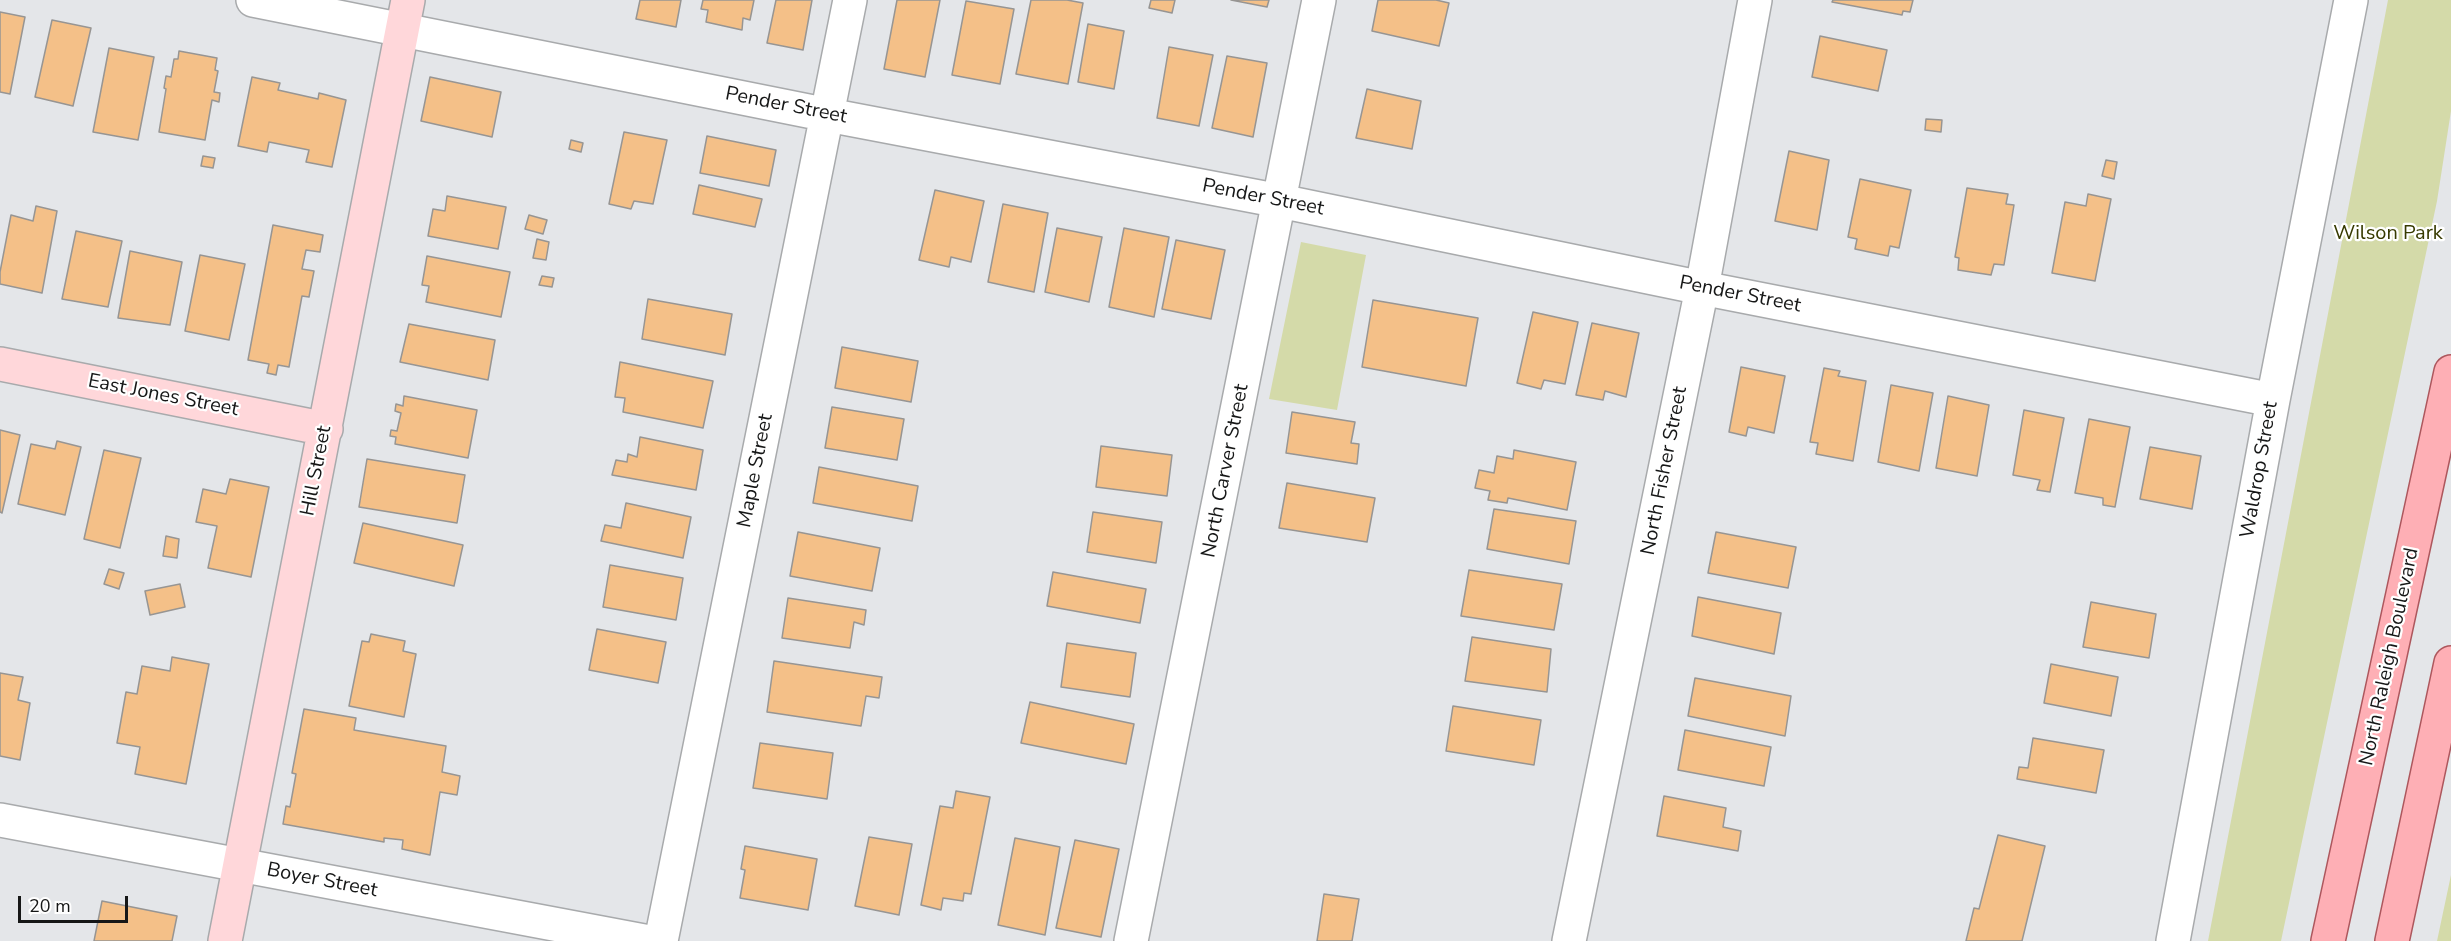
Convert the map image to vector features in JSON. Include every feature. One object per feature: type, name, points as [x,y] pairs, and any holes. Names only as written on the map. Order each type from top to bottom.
[{"type":"main road","name":"North Raleigh Boulevard","points":[[2328,941],[2451,372]]},
{"type":"main road","points":[[2392,941],[2451,663]]},
{"type":"street","name":"Pender Street","points":[[253,0],[405,15],[828,115],[1280,201],[1702,288],[2273,400]]},
{"type":"street","name":"Maple Street","points":[[661,941],[850,0]]},
{"type":"street","name":"North Carver Street","points":[[1131,941],[1280,201],[1318,0]]},
{"type":"street","name":"North Fisher Street","points":[[1569,941],[1702,288],[1755,0]]},
{"type":"street","name":"Waldrop Street","points":[[2173,941],[2273,400],[2351,0]]},
{"type":"street","name":"Hill Street","points":[[225,941],[405,15]]},
{"type":"street","name":"East Jones Street","points":[[0,364],[326,429]]},
{"type":"street","name":"Boyer Street","points":[[0,820],[644,941]]},
{"type":"green space","name":"Wilson Park","points":[[2388,0],[2451,0],[2451,111],[2437,201],[2281,941],[2208,941]]},
{"type":"green space","points":[[1301,242],[1366,255],[1337,410],[1269,399]]},
{"type":"green space","points":[[2451,875],[2451,941],[2437,941]]},
{"type":"building","points":[[640,0],[681,0],[676,27],[636,19]]},
{"type":"building","points":[[703,0],[754,0],[750,20],[743,18],[742,30],[706,22],[708,10],[701,9]]},
{"type":"building","points":[[776,0],[812,0],[803,50],[767,43]]},
{"type":"building","points":[[897,0],[940,0],[925,77],[884,69]]},
{"type":"building","points":[[1031,0],[1067,0],[1083,3],[1068,84],[1016,74]]},
{"type":"building","points":[[1151,0],[1175,0],[1172,13],[1149,8]]},
{"type":"building","points":[[1231,0],[1269,0],[1267,7]]},
{"type":"building","points":[[1378,0],[1436,0],[1449,3],[1439,46],[1372,31]]},
{"type":"building","points":[[1833,0],[1913,0],[1910,12],[1903,11],[1902,15],[1832,2]]},
{"type":"building","points":[[966,1],[1014,9],[1000,84],[952,75]]},
{"type":"building","points":[[0,12],[25,17],[10,94],[0,92]]},
{"type":"building","points":[[52,20],[91,28],[73,106],[35,97]]},
{"type":"building","points":[[1088,24],[1124,31],[1114,89],[1078,82]]},
{"type":"building","points":[[1820,36],[1887,50],[1878,91],[1812,77]]},
{"type":"building","points":[[1169,47],[1213,55],[1199,126],[1157,118]]},
{"type":"building","points":[[109,48],[154,57],[138,140],[93,132]]},
{"type":"building","points":[[179,51],[217,58],[215,70],[218,71],[214,92],[220,93],[219,102],[212,100],[205,140],[159,132],[166,76],[171,77],[174,59],[178,59]]},
{"type":"building","points":[[1227,56],[1267,63],[1253,137],[1212,128]]},
{"type":"building","points":[[252,77],[280,83],[278,90],[318,99],[319,93],[346,100],[332,167],[306,162],[309,150],[269,142],[267,152],[238,146]]},
{"type":"building","points":[[430,77],[501,92],[492,137],[421,121]]},
{"type":"building","points":[[1367,89],[1421,101],[1412,149],[1356,138]]},
{"type":"building","points":[[1926,119],[1942,120],[1941,132],[1925,130]]},
{"type":"building","points":[[624,132],[667,140],[653,204],[634,201],[631,209],[609,204]]},
{"type":"building","points":[[707,136],[776,150],[769,186],[700,173]]},
{"type":"building","points":[[571,140],[583,143],[581,152],[569,149]]},
{"type":"building","points":[[1789,151],[1829,160],[1817,230],[1775,221]]},
{"type":"building","points":[[203,156],[215,158],[213,168],[201,166]]},
{"type":"building","points":[[2106,160],[2117,162],[2114,179],[2102,176]]},
{"type":"building","points":[[1860,179],[1911,190],[1899,248],[1890,246],[1888,256],[1855,249],[1857,239],[1848,237]]},
{"type":"building","points":[[699,185],[762,199],[755,227],[693,214]]},
{"type":"building","points":[[1967,188],[2008,194],[2006,204],[2014,205],[2004,265],[1994,264],[1991,275],[1958,270],[1959,258],[1955,257]]},
{"type":"building","points":[[935,190],[984,201],[971,262],[951,257],[949,267],[919,260]]},
{"type":"building","points":[[2088,194],[2111,199],[2095,281],[2052,273],[2065,202],[2086,206]]},
{"type":"building","points":[[447,196],[506,207],[498,249],[428,236],[433,209],[445,211]]},
{"type":"building","points":[[1003,204],[1048,213],[1034,292],[988,282]]},
{"type":"building","points":[[36,206],[57,211],[42,293],[0,284],[0,272],[11,215],[33,221]]},
{"type":"building","points":[[529,215],[547,220],[543,234],[525,229]]},
{"type":"building","points":[[273,225],[323,235],[320,252],[306,250],[302,269],[314,271],[309,297],[302,296],[289,367],[278,365],[276,375],[267,373],[269,364],[248,360]]},
{"type":"building","points":[[1057,228],[1102,237],[1089,302],[1045,292]]},
{"type":"building","points":[[1124,228],[1169,237],[1154,317],[1109,307]]},
{"type":"building","points":[[76,231],[122,241],[108,307],[62,299]]},
{"type":"building","points":[[537,239],[549,242],[546,260],[533,258]]},
{"type":"building","points":[[1176,240],[1225,250],[1211,319],[1162,309]]},
{"type":"building","points":[[130,251],[182,262],[170,325],[118,318]]},
{"type":"building","points":[[200,255],[245,264],[229,340],[185,331]]},
{"type":"building","points":[[427,256],[510,272],[501,317],[426,302],[429,286],[422,285]]},
{"type":"building","points":[[542,276],[554,278],[552,287],[539,285]]},
{"type":"building","points":[[648,299],[732,314],[725,355],[642,339]]},
{"type":"building","points":[[1373,300],[1478,318],[1466,386],[1362,367]]},
{"type":"building","points":[[1533,312],[1578,322],[1565,384],[1544,380],[1541,389],[1517,383]]},
{"type":"building","points":[[1592,323],[1639,333],[1626,397],[1605,391],[1603,400],[1576,395]]},
{"type":"building","points":[[409,324],[495,340],[488,380],[400,362]]},
{"type":"building","points":[[842,347],[918,361],[911,402],[835,388]]},
{"type":"building","points":[[620,362],[713,381],[703,428],[623,412],[625,398],[615,397]]},
{"type":"building","points":[[1741,367],[1785,376],[1774,433],[1748,427],[1746,436],[1729,432]]},
{"type":"building","points":[[1824,368],[1840,371],[1838,376],[1866,381],[1853,461],[1816,454],[1818,443],[1810,442]]},
{"type":"building","points":[[1891,385],[1933,393],[1919,471],[1878,462]]},
{"type":"building","points":[[404,396],[477,410],[468,458],[395,444],[396,437],[390,436],[391,430],[397,431],[401,413],[395,411],[396,404],[403,406]]},
{"type":"building","points":[[1948,396],[1989,405],[1977,476],[1936,468]]},
{"type":"building","points":[[832,407],[904,419],[897,460],[825,448]]},
{"type":"building","points":[[2024,410],[2064,418],[2050,492],[2037,490],[2040,480],[2013,475]]},
{"type":"building","points":[[1292,412],[1355,422],[1351,443],[1359,444],[1357,464],[1286,453]]},
{"type":"building","points":[[2089,419],[2130,427],[2115,507],[2103,505],[2103,498],[2075,493]]},
{"type":"building","points":[[0,430],[20,435],[2,513],[0,512]]},
{"type":"building","points":[[640,437],[703,450],[696,490],[612,475],[616,460],[627,462],[628,454],[637,457]]},
{"type":"building","points":[[57,441],[81,447],[65,515],[18,504],[31,444],[55,449]]},
{"type":"building","points":[[1101,446],[1172,455],[1167,496],[1096,487]]},
{"type":"building","points":[[2150,447],[2201,456],[2192,509],[2140,499]]},
{"type":"building","points":[[104,450],[141,458],[120,548],[84,539]]},
{"type":"building","points":[[1514,450],[1576,462],[1567,510],[1508,498],[1507,503],[1488,500],[1490,491],[1475,488],[1479,470],[1494,473],[1497,456],[1513,459]]},
{"type":"building","points":[[367,459],[465,475],[457,523],[359,507]]},
{"type":"building","points":[[819,467],[918,486],[912,521],[813,503]]},
{"type":"building","points":[[230,479],[269,487],[251,577],[208,568],[217,526],[196,522],[203,489],[226,494]]},
{"type":"building","points":[[1287,483],[1375,498],[1367,542],[1279,528]]},
{"type":"building","points":[[626,503],[691,517],[683,558],[601,541],[605,525],[621,528]]},
{"type":"building","points":[[1494,509],[1576,521],[1569,564],[1487,549]]},
{"type":"building","points":[[1093,512],[1162,522],[1156,563],[1087,552]]},
{"type":"building","points":[[363,523],[463,545],[454,586],[354,563]]},
{"type":"building","points":[[798,532],[880,548],[872,591],[790,576]]},
{"type":"building","points":[[1716,532],[1796,547],[1788,588],[1708,573]]},
{"type":"building","points":[[166,536],[179,539],[177,558],[163,556]]},
{"type":"building","points":[[610,565],[683,578],[676,620],[603,607]]},
{"type":"building","points":[[109,569],[124,573],[119,589],[104,584]]},
{"type":"building","points":[[1469,570],[1562,584],[1554,630],[1461,616]]},
{"type":"building","points":[[1053,572],[1146,589],[1140,623],[1047,606]]},
{"type":"building","points":[[180,584],[185,607],[150,615],[145,591]]},
{"type":"building","points":[[1698,597],[1781,613],[1774,654],[1692,636]]},
{"type":"building","points":[[788,598],[866,610],[864,625],[854,622],[850,648],[782,638]]},
{"type":"building","points":[[2091,602],[2156,614],[2149,658],[2083,647]]},
{"type":"building","points":[[597,629],[666,642],[658,683],[589,670]]},
{"type":"building","points":[[371,634],[405,641],[403,651],[416,654],[404,717],[349,706],[362,641],[369,642]]},
{"type":"building","points":[[1472,637],[1551,649],[1547,692],[1465,681]]},
{"type":"building","points":[[1067,643],[1136,653],[1130,697],[1061,687]]},
{"type":"building","points":[[172,657],[209,664],[186,784],[135,774],[140,747],[117,743],[126,692],[137,694],[142,666],[170,671]]},
{"type":"building","points":[[774,661],[882,677],[879,698],[866,696],[861,726],[767,712]]},
{"type":"building","points":[[2051,664],[2118,677],[2111,716],[2044,703]]},
{"type":"building","points":[[0,673],[23,677],[18,700],[30,703],[20,760],[0,756]]},
{"type":"building","points":[[1695,678],[1791,696],[1785,736],[1688,716]]},
{"type":"building","points":[[1030,702],[1134,724],[1126,764],[1021,743]]},
{"type":"building","points":[[1453,706],[1541,720],[1534,765],[1446,751]]},
{"type":"building","points":[[304,709],[356,718],[354,730],[446,746],[442,772],[460,776],[457,795],[440,792],[430,855],[402,849],[403,840],[384,838],[384,842],[283,824],[286,806],[290,807],[296,774],[292,773]]},
{"type":"building","points":[[1685,730],[1771,747],[1764,786],[1678,770]]},
{"type":"building","points":[[2033,738],[2104,750],[2096,793],[2017,779],[2019,767],[2028,768]]},
{"type":"building","points":[[760,743],[833,753],[827,799],[753,788]]},
{"type":"building","points":[[956,791],[990,797],[971,894],[964,893],[963,901],[943,898],[941,910],[921,905],[940,806],[953,808]]},
{"type":"building","points":[[1664,796],[1726,808],[1723,827],[1741,831],[1738,851],[1657,836]]},
{"type":"building","points":[[1998,835],[2045,846],[2022,941],[1966,941],[1974,908],[1979,909]]},
{"type":"building","points":[[869,837],[912,844],[899,915],[855,906]]},
{"type":"building","points":[[1015,838],[1060,847],[1045,935],[998,925]]},
{"type":"building","points":[[1075,840],[1119,849],[1101,937],[1056,928]]},
{"type":"building","points":[[745,846],[817,859],[808,910],[740,898],[745,870],[741,869]]},
{"type":"building","points":[[1324,894],[1359,899],[1352,941],[1317,941]]},
{"type":"building","points":[[102,901],[177,916],[172,941],[94,941]]}]
